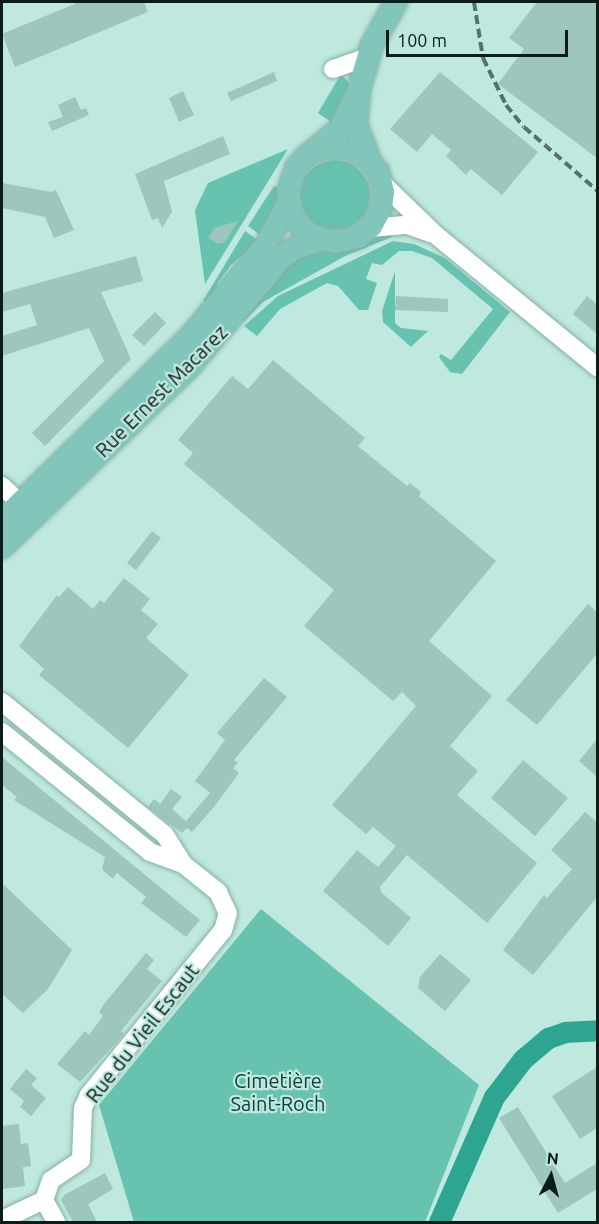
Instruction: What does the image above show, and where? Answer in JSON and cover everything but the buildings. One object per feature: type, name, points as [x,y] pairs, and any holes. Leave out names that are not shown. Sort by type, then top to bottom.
[{"type":"main road","name":"Rue Ernest Macarez","points":[[2,520],[152,377],[204,321],[266,245],[288,203],[292,174],[340,129],[359,89],[368,57],[396,2]]},
{"type":"main road","name":"Rue Ernest Macarez","points":[[359,89],[356,125],[381,182]]},
{"type":"main road","points":[[313,152],[343,147],[370,161]]},
{"type":"main road","points":[[370,228],[382,205],[381,182]]},
{"type":"main road","points":[[288,203],[300,227],[319,240]]},
{"type":"main road","name":"Rue Ernest Macarez","points":[[2,547],[189,367],[281,258],[295,248],[319,240],[345,241],[370,228]]},
{"type":"street","points":[[333,69],[368,57]]},
{"type":"street","points":[[381,182],[437,236],[597,368]]},
{"type":"street","points":[[370,228],[407,225],[437,236]]},
{"type":"street","points":[[2,486],[20,503]]},
{"type":"street","name":"Rue du Vieil Escaut","points":[[2,702],[165,835],[183,864],[222,896],[227,909],[226,926],[89,1095],[83,1112],[81,1160],[51,1180],[44,1200]]},
{"type":"street","name":"Rue du Vieil Escaut","points":[[2,732],[150,852],[183,864]]},
{"type":"street","points":[[2,1220],[44,1200],[56,1222]]},
{"type":"green space","points":[[341,74],[352,86],[337,126],[318,113]]},
{"type":"green space","points":[[288,149],[205,284],[195,210],[208,183]]},
{"type":"green space","points":[[328,160],[342,160],[355,166],[364,175],[370,188],[368,208],[360,220],[342,230],[328,230],[315,224],[306,215],[300,202],[300,188],[306,175],[315,166]]},
{"type":"green space","points":[[274,186],[280,188],[281,195],[263,237],[248,226]]},
{"type":"green space","points":[[392,229],[392,237],[345,256],[263,302],[242,323],[291,257]]},
{"type":"green space","points":[[245,231],[259,241],[231,265],[217,284],[219,289],[207,302],[203,301]]},
{"type":"green space","points":[[393,241],[414,244],[445,258],[510,312],[462,374],[450,372],[439,357],[441,354],[451,360],[493,309],[432,258],[412,251],[399,251],[382,265],[372,263],[366,279],[377,283],[368,310],[359,310],[338,286],[327,283],[280,309],[257,336],[244,326],[278,296]]},
{"type":"green space","points":[[395,271],[395,323],[401,328],[428,331],[411,347],[383,322],[382,311]]},
{"type":"green space","name":"Cimetière Saint-Roch","points":[[261,909],[479,1085],[425,1222],[134,1222],[99,1105]]},
{"type":"waterway","points":[[439,1222],[494,1097],[523,1059],[548,1038],[565,1032],[598,1030]]},
{"type":"railway","points":[[474,2],[483,58],[506,105],[524,127],[598,191]]}]
